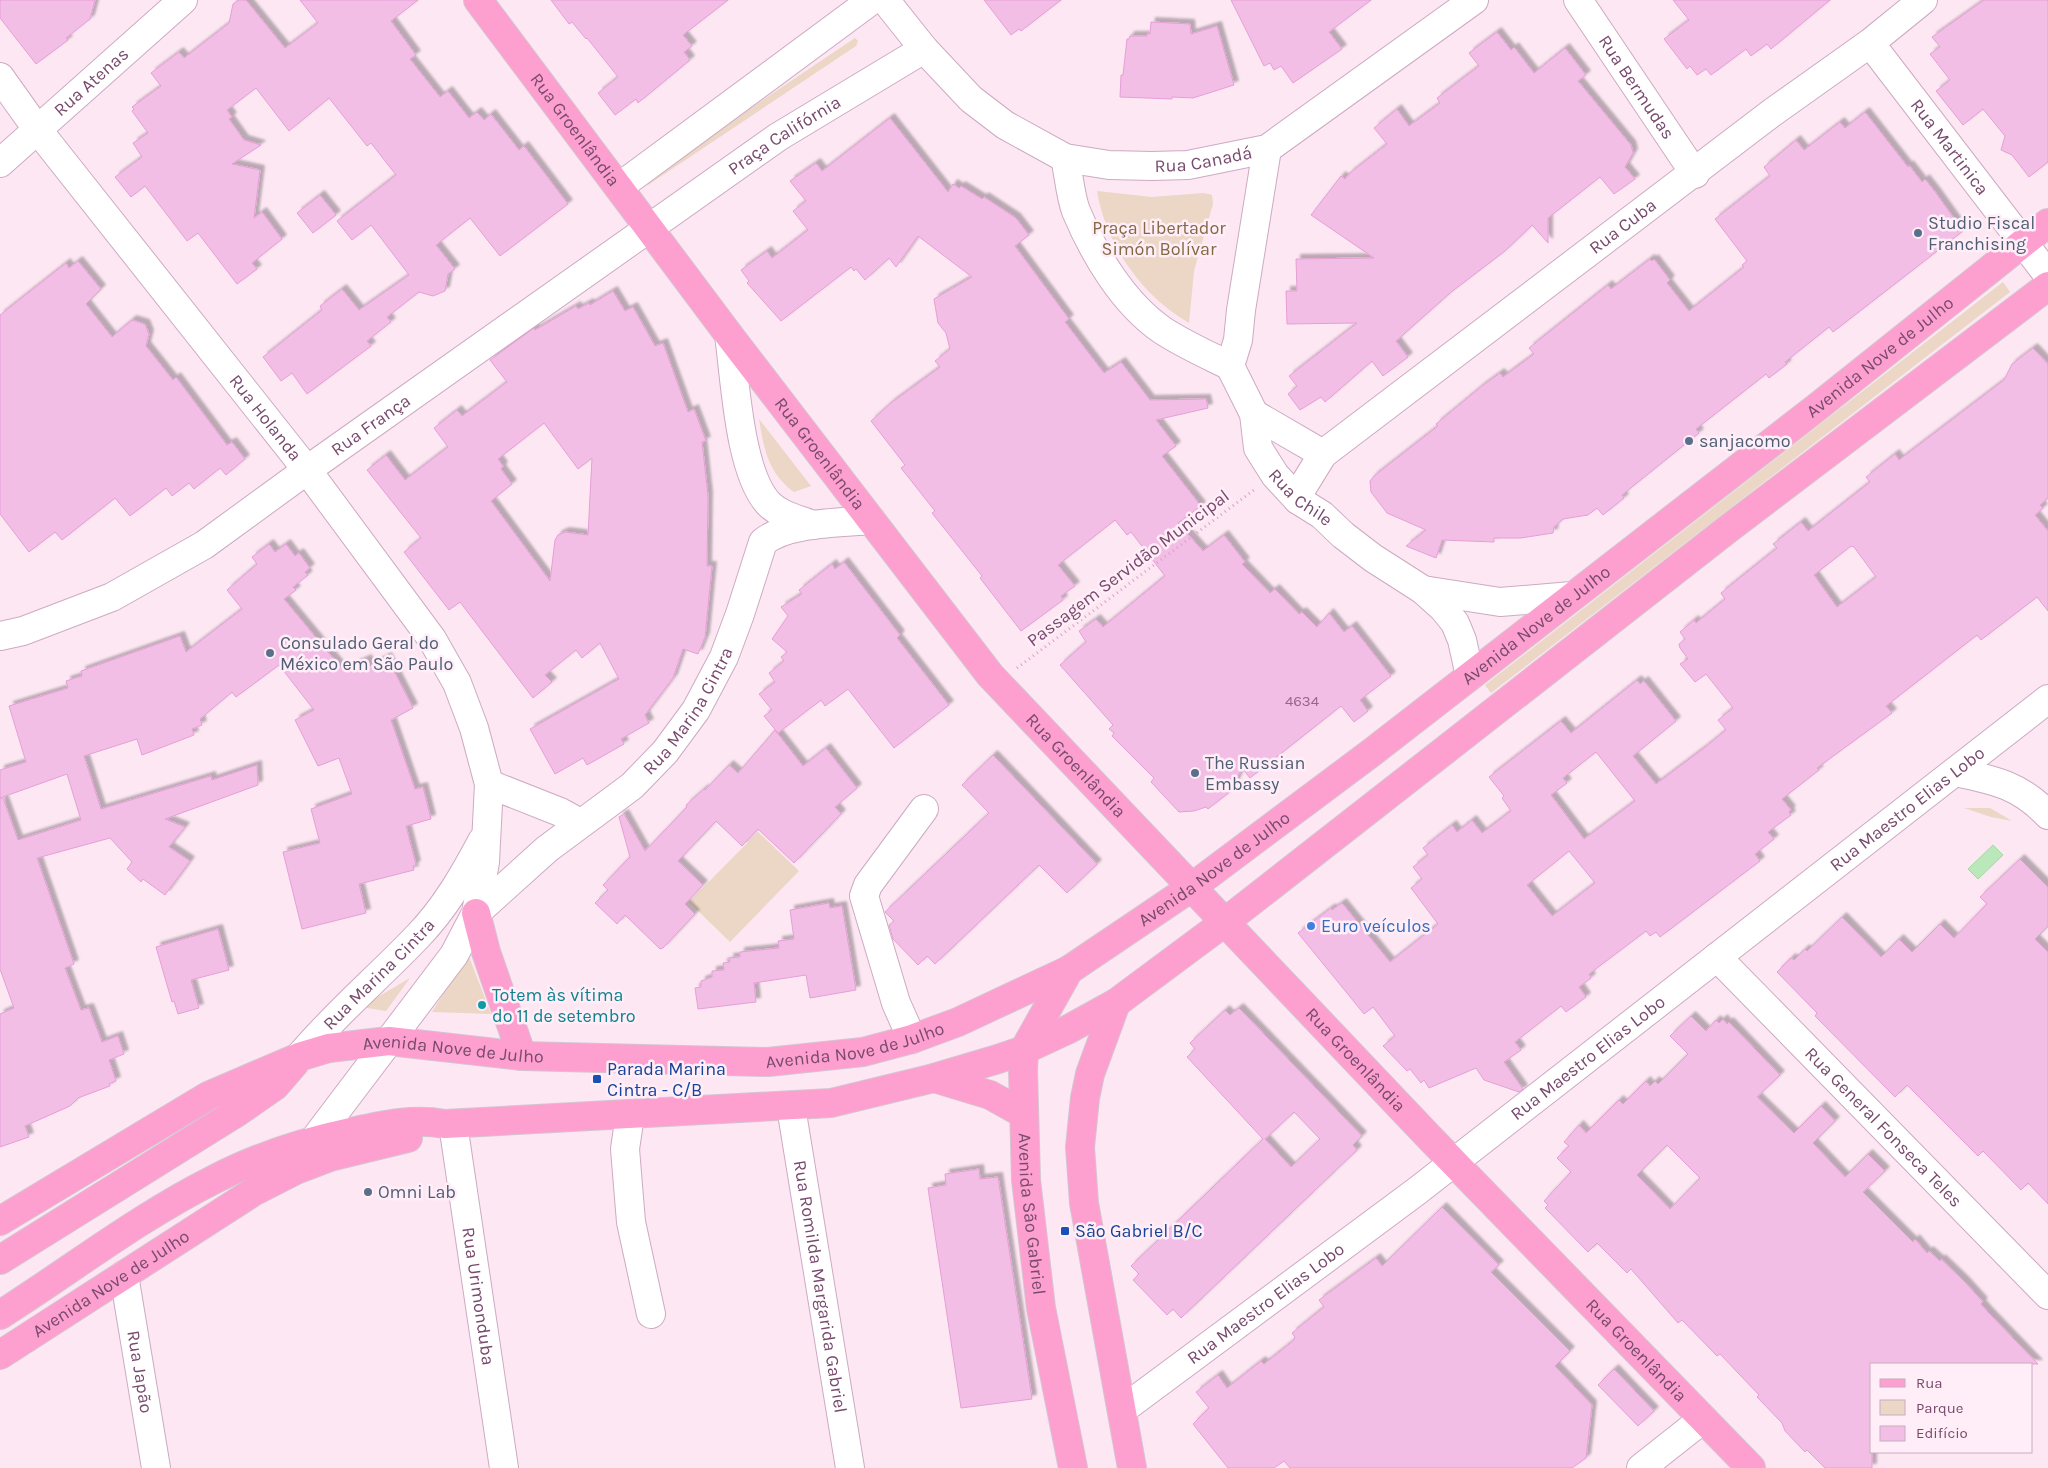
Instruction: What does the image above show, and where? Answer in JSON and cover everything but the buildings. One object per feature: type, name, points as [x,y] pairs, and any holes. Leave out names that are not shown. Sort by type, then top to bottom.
[{"type":"main road","name":"Rua Groenlândia","points":[[478,0],[729,335],[998,682],[1454,1163],[1751,1468]]},
{"type":"main road","name":"Avenida Nove de Julho","points":[[0,1222],[208,1096],[299,1057],[329,1048],[389,1041],[522,1056],[768,1062],[863,1052],[912,1039],[958,1022],[1069,970],[1192,887],[1470,676],[1816,408],[2048,223]]},
{"type":"main road","name":"Avenida Nove de Julho","points":[[0,1315],[160,1210],[215,1178],[314,1140],[394,1123],[425,1121],[449,1124],[790,1107],[831,1103],[934,1078],[1024,1050],[1116,1003],[1224,922],[1728,529],[2048,286]]},
{"type":"main road","points":[[476,913],[486,952],[522,1056]]},
{"type":"main road","name":"Avenida São Gabriel","points":[[1069,970],[1024,1050],[1024,1114],[1026,1180],[1041,1308],[1073,1468]]},
{"type":"main road","points":[[1116,1003],[1090,1074],[1084,1098],[1080,1147],[1084,1203],[1132,1468]]},
{"type":"main road","points":[[0,1260],[268,1092],[282,1079],[299,1057]]},
{"type":"main road","points":[[934,1078],[990,1095],[1024,1114]]},
{"type":"main road","name":"Avenida Nove de Julho","points":[[0,1355],[245,1197],[296,1170],[330,1157],[422,1134],[449,1124]]},
{"type":"street","name":"Rua Atenas","points":[[0,163],[183,0]]},
{"type":"street","points":[[619,187],[872,0]]},
{"type":"street","name":"Rua Canadá","points":[[886,0],[924,49],[971,99],[1005,125],[1065,158],[1109,165],[1188,165],[1267,149],[1474,0]]},
{"type":"street","name":"Rua Bermudas","points":[[1578,0],[1695,174]]},
{"type":"street","name":"Rua Cuba","points":[[1298,500],[1302,488],[1323,454],[1695,174],[1773,112],[1870,43],[1923,0]]},
{"type":"street","name":"Rua Martinica","points":[[1870,43],[2048,275]]},
{"type":"street","name":"Praça Califórnia","points":[[649,228],[778,137],[924,49]]},
{"type":"street","name":"Rua Holanda","points":[[0,77],[37,129],[307,470],[432,639],[457,683],[474,728],[489,784],[488,830]]},
{"type":"street","points":[[1065,158],[1075,209],[1097,253],[1116,283],[1137,307],[1162,330],[1230,366],[1238,340],[1241,310],[1267,149]]},
{"type":"street","name":"Rua França","points":[[0,636],[23,631],[112,597],[204,545],[649,228]]},
{"type":"street","points":[[729,335],[742,433],[750,467],[759,491],[770,504],[784,515],[813,525]]},
{"type":"street","name":"Rua Chile","points":[[1230,366],[1254,414],[1258,448],[1275,475],[1298,500],[1322,515],[1343,535],[1373,558],[1423,590],[1455,624],[1462,640],[1470,676]]},
{"type":"street","points":[[1254,414],[1323,454]]},
{"type":"street","name":"Rua Marina Cintra","points":[[476,913],[547,849],[632,786],[665,752],[696,710],[724,657],[763,542],[771,536],[813,525],[871,520]]},
{"type":"street","name":"Rua Chile","points":[[1423,590],[1500,602],[1572,596]]},
{"type":"street","name":"Rua Maestro Elias Lobo","points":[[1122,1410],[1454,1163],[2048,699]]},
{"type":"street","points":[[1956,772],[1999,781],[2020,791],[2048,815]]},
{"type":"street","points":[[489,784],[560,812],[580,823]]},
{"type":"street","points":[[912,1039],[896,1003],[864,896],[868,885],[924,809]]},
{"type":"street","name":"Rua Marina Cintra","points":[[314,1140],[454,955],[476,913],[482,888],[488,830]]},
{"type":"street","name":"Rua Marina Cintra","points":[[299,1057],[327,1023],[419,936],[461,879],[488,830]]},
{"type":"street","name":"Rua General Fonseca Teles","points":[[1718,957],[2048,1296]]},
{"type":"street","name":"Rua Romilda Margarida Gabriel","points":[[790,1107],[850,1468]]},
{"type":"street","points":[[630,1115],[626,1149],[631,1222],[651,1314]]},
{"type":"street","name":"Rua Urimonduba","points":[[449,1124],[504,1468]]},
{"type":"street","name":"Rua Japão","points":[[124,1275],[156,1468]]},
{"type":"street","points":[[1642,1468],[1703,1419]]},
{"type":"path","name":"Passagem Servidão Municipal","points":[[998,682],[1275,475]]},
{"type":"green space","points":[[855,38],[858,41],[856,46],[648,185],[644,184],[644,180]]},
{"type":"green space","name":"Praça Libertador Simón Bolívar","points":[[1097,191],[1152,197],[1204,193],[1212,195],[1213,204],[1194,271],[1189,323],[1156,299],[1129,267],[1109,231]]},
{"type":"green space","points":[[2003,282],[2010,292],[1491,693],[1485,685]]},
{"type":"green space","points":[[759,419],[811,486],[794,492],[778,477],[765,450]]},
{"type":"green space","points":[[1964,808],[1990,808],[2012,821],[1991,817]]},
{"type":"green space","points":[[758,832],[799,871],[730,942],[689,902]]},
{"type":"green space","points":[[468,954],[491,1014],[432,1012]]},
{"type":"green space","points":[[410,978],[386,1011],[361,1007]]},
{"type":"shaded area","points":[[1993,845],[2003,855],[1978,879],[1968,869]]},
{"type":"place","name":"Studio Fiscal Franchising","points":[[1918,233]]},
{"type":"place","name":"sanjacomo","points":[[1689,441]]},
{"type":"place","name":"Consulado Geral do México em São Paulo","points":[[270,653]]},
{"type":"place","name":"The Russian Embassy","points":[[1195,773]]},
{"type":"place","name":"Euro veículos","points":[[1311,926]]},
{"type":"place","name":"Totem às vítima do 11 de setembro","points":[[482,1005]]},
{"type":"place","name":"Parada Marina Cintra - C/B","points":[[597,1079]]},
{"type":"place","name":"Omni Lab","points":[[368,1192]]},
{"type":"place","name":"São Gabriel B/C","points":[[1065,1231]]}]
